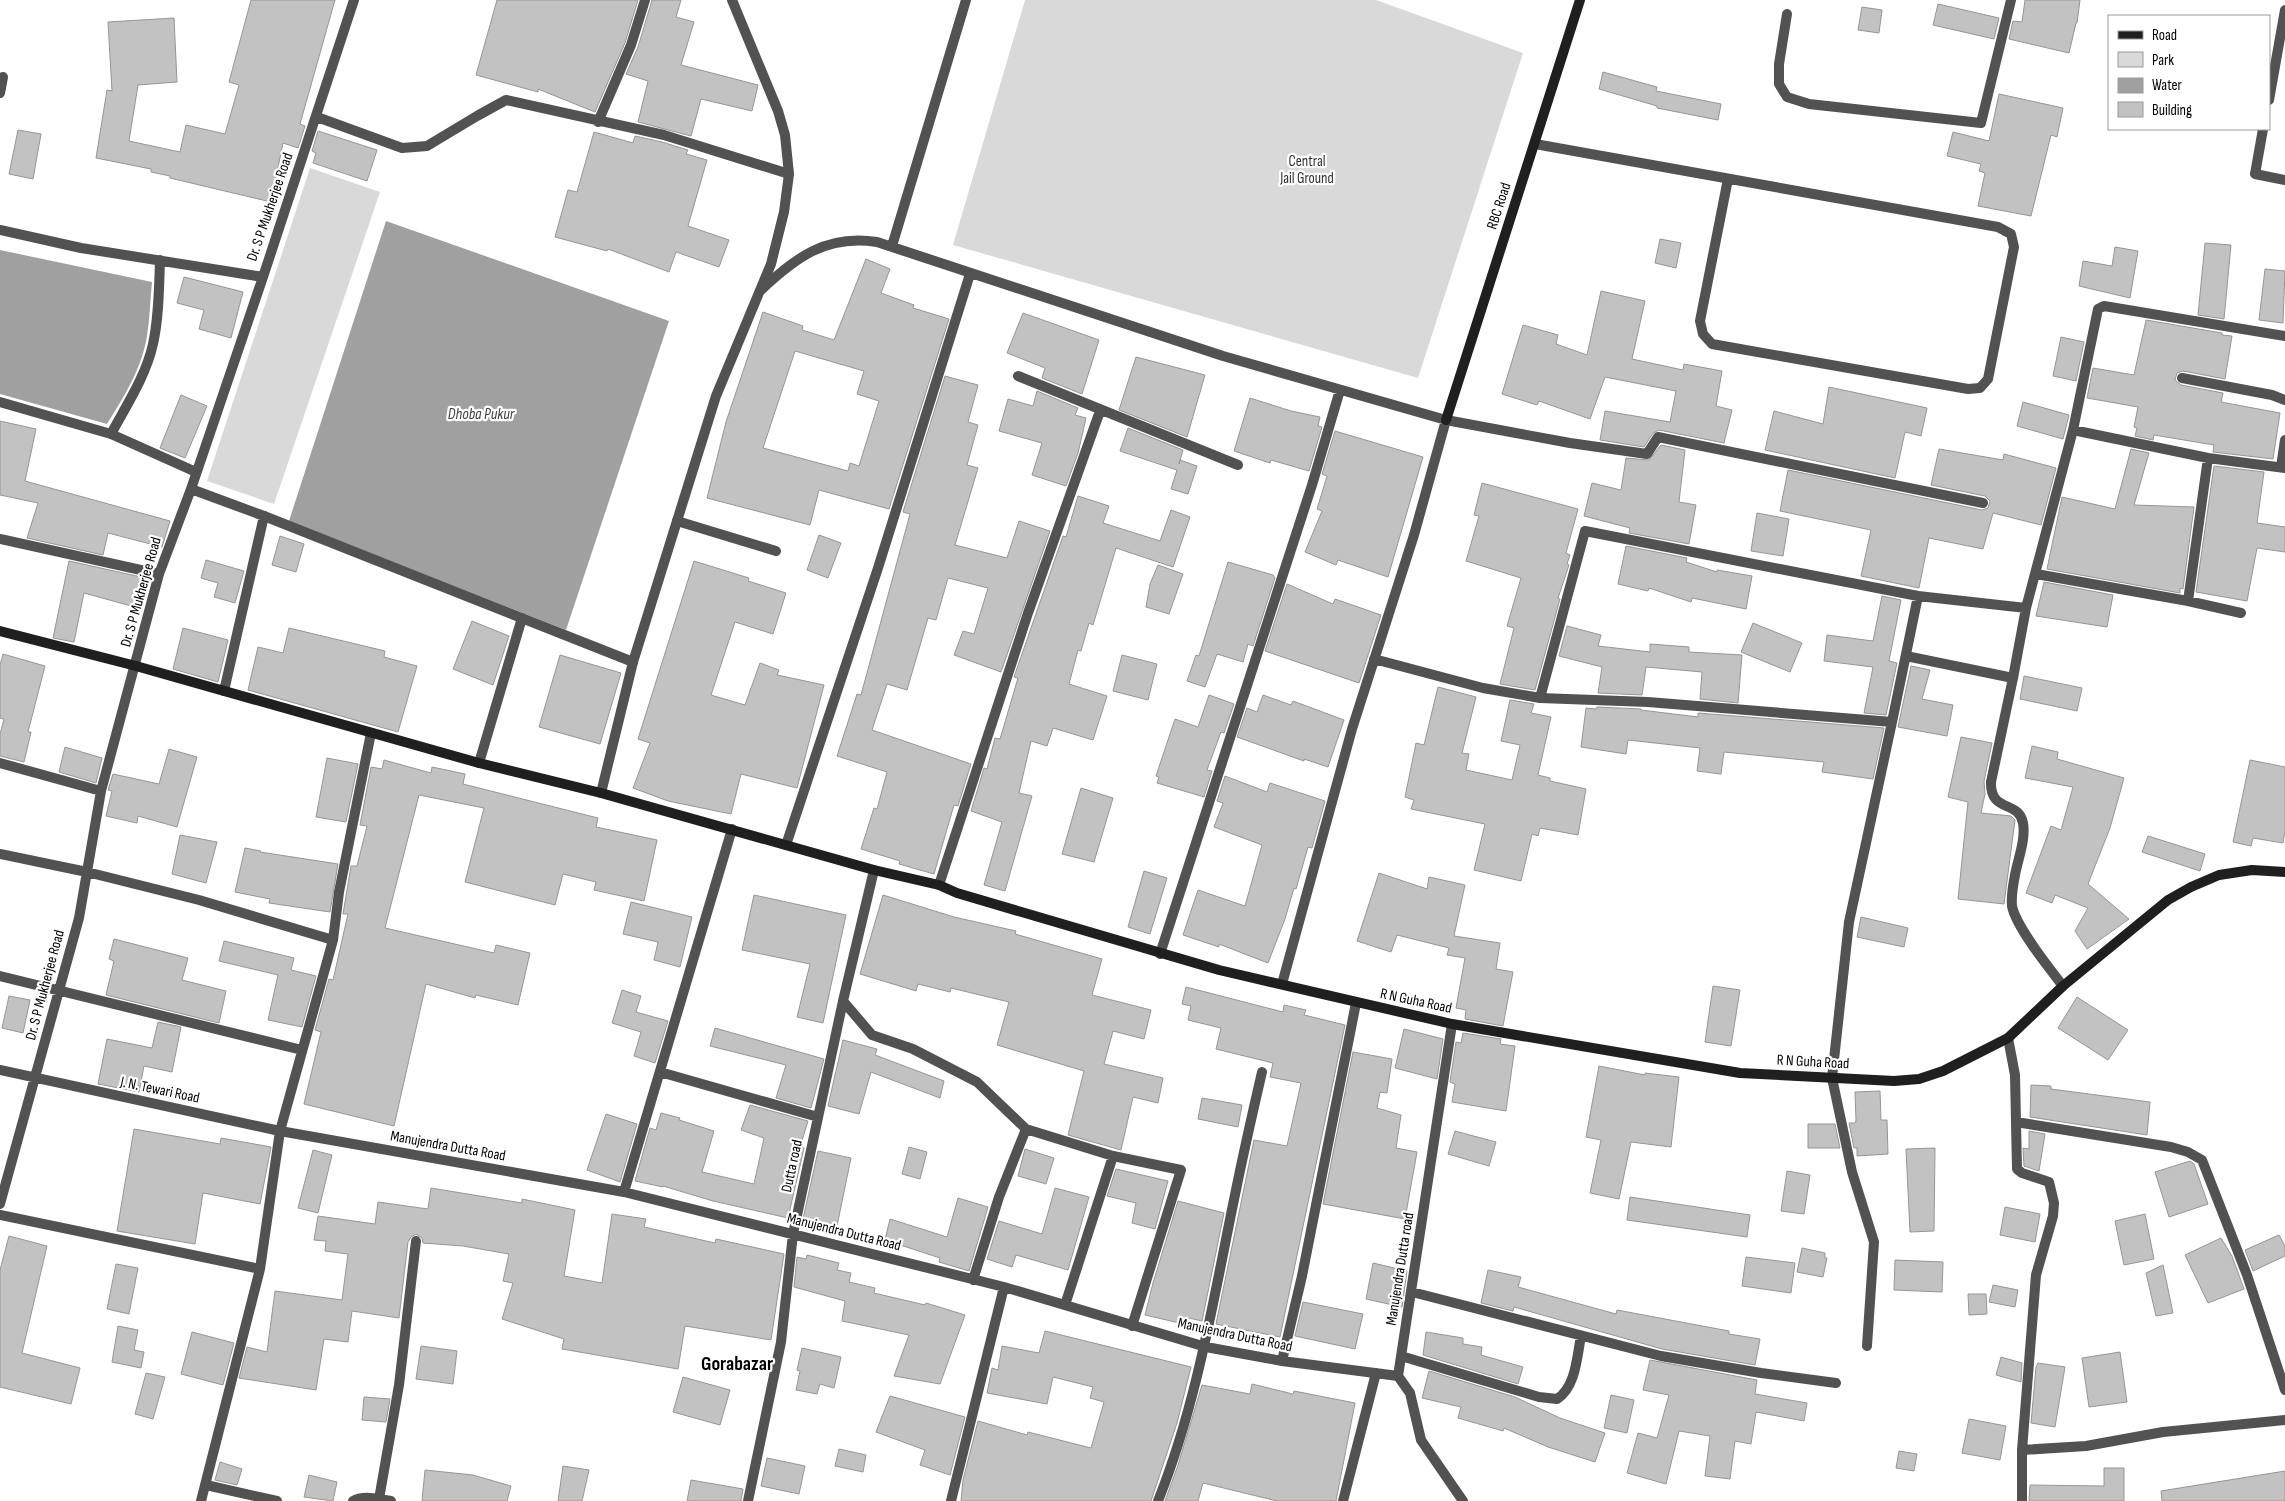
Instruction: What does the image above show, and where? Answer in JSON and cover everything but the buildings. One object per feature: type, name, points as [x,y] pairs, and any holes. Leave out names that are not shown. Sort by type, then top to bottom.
[{"type":"street","name":"Dr. S P Mukherjee Road","points":[[0,1204],[79,918],[101,791],[126,691],[136,666],[159,574],[191,489],[317,117],[354,0]]},
{"type":"street","points":[[598,122],[631,45],[645,0]]},
{"type":"street","points":[[601,793],[633,662],[716,396],[760,291],[778,237],[789,174],[785,135],[778,111],[732,0]]},
{"type":"street","points":[[892,246],[966,0]]},
{"type":"street","name":"RBC Road","points":[[1446,420],[1580,0]]},
{"type":"street","points":[[1787,14],[1779,64],[1779,84],[1787,97],[1808,104],[1981,123],[2011,0]]},
{"type":"street","points":[[2270,94],[2285,10]]},
{"type":"street","points":[[0,93],[3,77]]},
{"type":"street","points":[[317,117],[402,148],[428,146],[506,100],[598,122],[664,135],[789,174]]},
{"type":"street","points":[[2264,130],[2255,174],[2285,180]]},
{"type":"street","points":[[1535,144],[1998,227],[2011,234],[2014,247],[1988,379],[1980,388],[1968,389],[1712,344],[1703,334],[1700,321],[1728,179]]},
{"type":"street","points":[[0,230],[81,248],[263,277]]},
{"type":"street","points":[[760,291],[800,257],[831,243],[861,240],[892,246],[970,274],[1222,356],[1446,420],[1570,443],[1647,454],[1658,436],[1983,503]]},
{"type":"street","points":[[111,434],[136,387],[154,344],[160,260]]},
{"type":"street","points":[[786,845],[878,568],[970,274]]},
{"type":"street","points":[[2063,986],[2030,941],[2013,908],[2012,894],[2024,836],[2023,822],[2019,813],[1994,799],[1990,793],[2026,608],[2074,430],[2098,309],[2104,306],[2285,336]]},
{"type":"street","points":[[1018,376],[1100,411],[1238,465]]},
{"type":"street","points":[[2182,378],[2272,395],[2285,400]]},
{"type":"street","points":[[1160,954],[1309,494],[1340,390]]},
{"type":"street","points":[[0,402],[111,434],[196,472]]},
{"type":"street","points":[[939,885],[1028,613],[1100,411]]},
{"type":"street","points":[[1282,984],[1352,729],[1414,535],[1446,420]]},
{"type":"street","points":[[2074,430],[2208,458],[2283,468],[2285,440]]},
{"type":"street","points":[[2188,602],[2208,458]]},
{"type":"street","points":[[191,489],[633,662]]},
{"type":"street","points":[[224,691],[264,516]]},
{"type":"street","points":[[677,521],[776,551]]},
{"type":"street","points":[[1540,698],[1585,531],[1918,596],[2026,608]]},
{"type":"street","points":[[0,540],[159,574]]},
{"type":"street","points":[[2036,574],[2188,602],[2241,614]]},
{"type":"street","points":[[1867,1346],[1874,1242],[1852,1172],[1832,1078],[1849,922],[1918,596]]},
{"type":"street","points":[[479,764],[522,618]]},
{"type":"street","name":"R N Guha Road","points":[[0,630],[136,666],[479,764],[601,793],[874,870],[939,885],[957,893],[1160,954],[1356,1003],[1452,1024],[1740,1072],[1894,1081],[1918,1079],[1943,1071],[2008,1038],[2063,986],[2168,900],[2191,887],[2219,875],[2252,870],[2285,871]]},
{"type":"street","points":[[1906,656],[2013,678]]},
{"type":"street","points":[[1374,659],[1484,688],[1540,698],[1648,702],[1892,722]]},
{"type":"street","points":[[201,1501],[260,1269],[280,1131],[334,940],[339,892],[371,733]]},
{"type":"street","points":[[0,763],[101,791]]},
{"type":"street","points":[[624,1192],[732,829]]},
{"type":"street","points":[[0,854],[87,872],[199,900],[334,940]]},
{"type":"street","name":"Dutta road","points":[[748,1501],[781,1342],[793,1234],[843,1001],[874,870]]},
{"type":"street","points":[[0,976],[302,1050]]},
{"type":"street","points":[[843,1001],[872,1035],[913,1049],[978,1082],[1026,1129],[1113,1156],[1181,1170],[1132,1326]]},
{"type":"street","points":[[1282,1361],[1302,1276],[1356,1003]]},
{"type":"street","name":"Manujendra Dutta road","points":[[1398,1376],[1452,1024]]},
{"type":"street","points":[[2008,1038],[2015,1075],[2017,1169],[2022,1173],[2049,1182],[2054,1203],[2053,1216],[2036,1275],[2022,1450],[2022,1501]]},
{"type":"street","name":"J. N. Tewari Road","points":[[0,1070],[280,1131]]},
{"type":"street","points":[[660,1072],[818,1117]]},
{"type":"street","points":[[1158,1501],[1174,1460],[1206,1347],[1236,1188],[1262,1072]]},
{"type":"street","points":[[2016,1122],[2171,1147],[2188,1152],[2202,1160],[2247,1275],[2285,1390]]},
{"type":"street","points":[[973,1280],[999,1197],[1026,1129]]},
{"type":"street","name":"Manujendra Dutta Road","points":[[280,1131],[624,1192],[1004,1287],[1206,1347],[1282,1361],[1398,1376]]},
{"type":"street","points":[[1065,1305],[1113,1156]]},
{"type":"street","points":[[0,1215],[260,1269]]},
{"type":"street","points":[[379,1498],[400,1385],[416,1241]]},
{"type":"street","points":[[951,1501],[1004,1287]]},
{"type":"street","points":[[1412,1292],[1661,1356],[1836,1383]]},
{"type":"street","points":[[1401,1356],[1539,1397],[1557,1399],[1563,1396],[1573,1375],[1581,1336]]},
{"type":"street","points":[[1343,1501],[1376,1373]]},
{"type":"street","points":[[1398,1376],[1410,1393],[1421,1440],[1463,1501]]},
{"type":"street","points":[[2022,1450],[2086,1446],[2163,1432],[2285,1420]]},
{"type":"street","points":[[206,1485],[277,1501]]},
{"type":"street","points":[[353,1501],[357,1499],[379,1498],[391,1501]]},
{"type":"green space","name":"Central Jail Ground","points":[[1025,0],[1376,0],[1523,53],[1418,378],[953,245]]},
{"type":"green space","points":[[310,168],[380,192],[274,504],[207,481]]},
{"type":"water","name":"Dhoba Pukur","points":[[386,221],[669,321],[566,630],[289,521]]},
{"type":"water","points":[[0,250],[152,282],[145,348],[137,371],[126,393],[107,424],[0,394]]},
{"type":"district","name":"Gorabazar","points":[[737,1364]]}]
